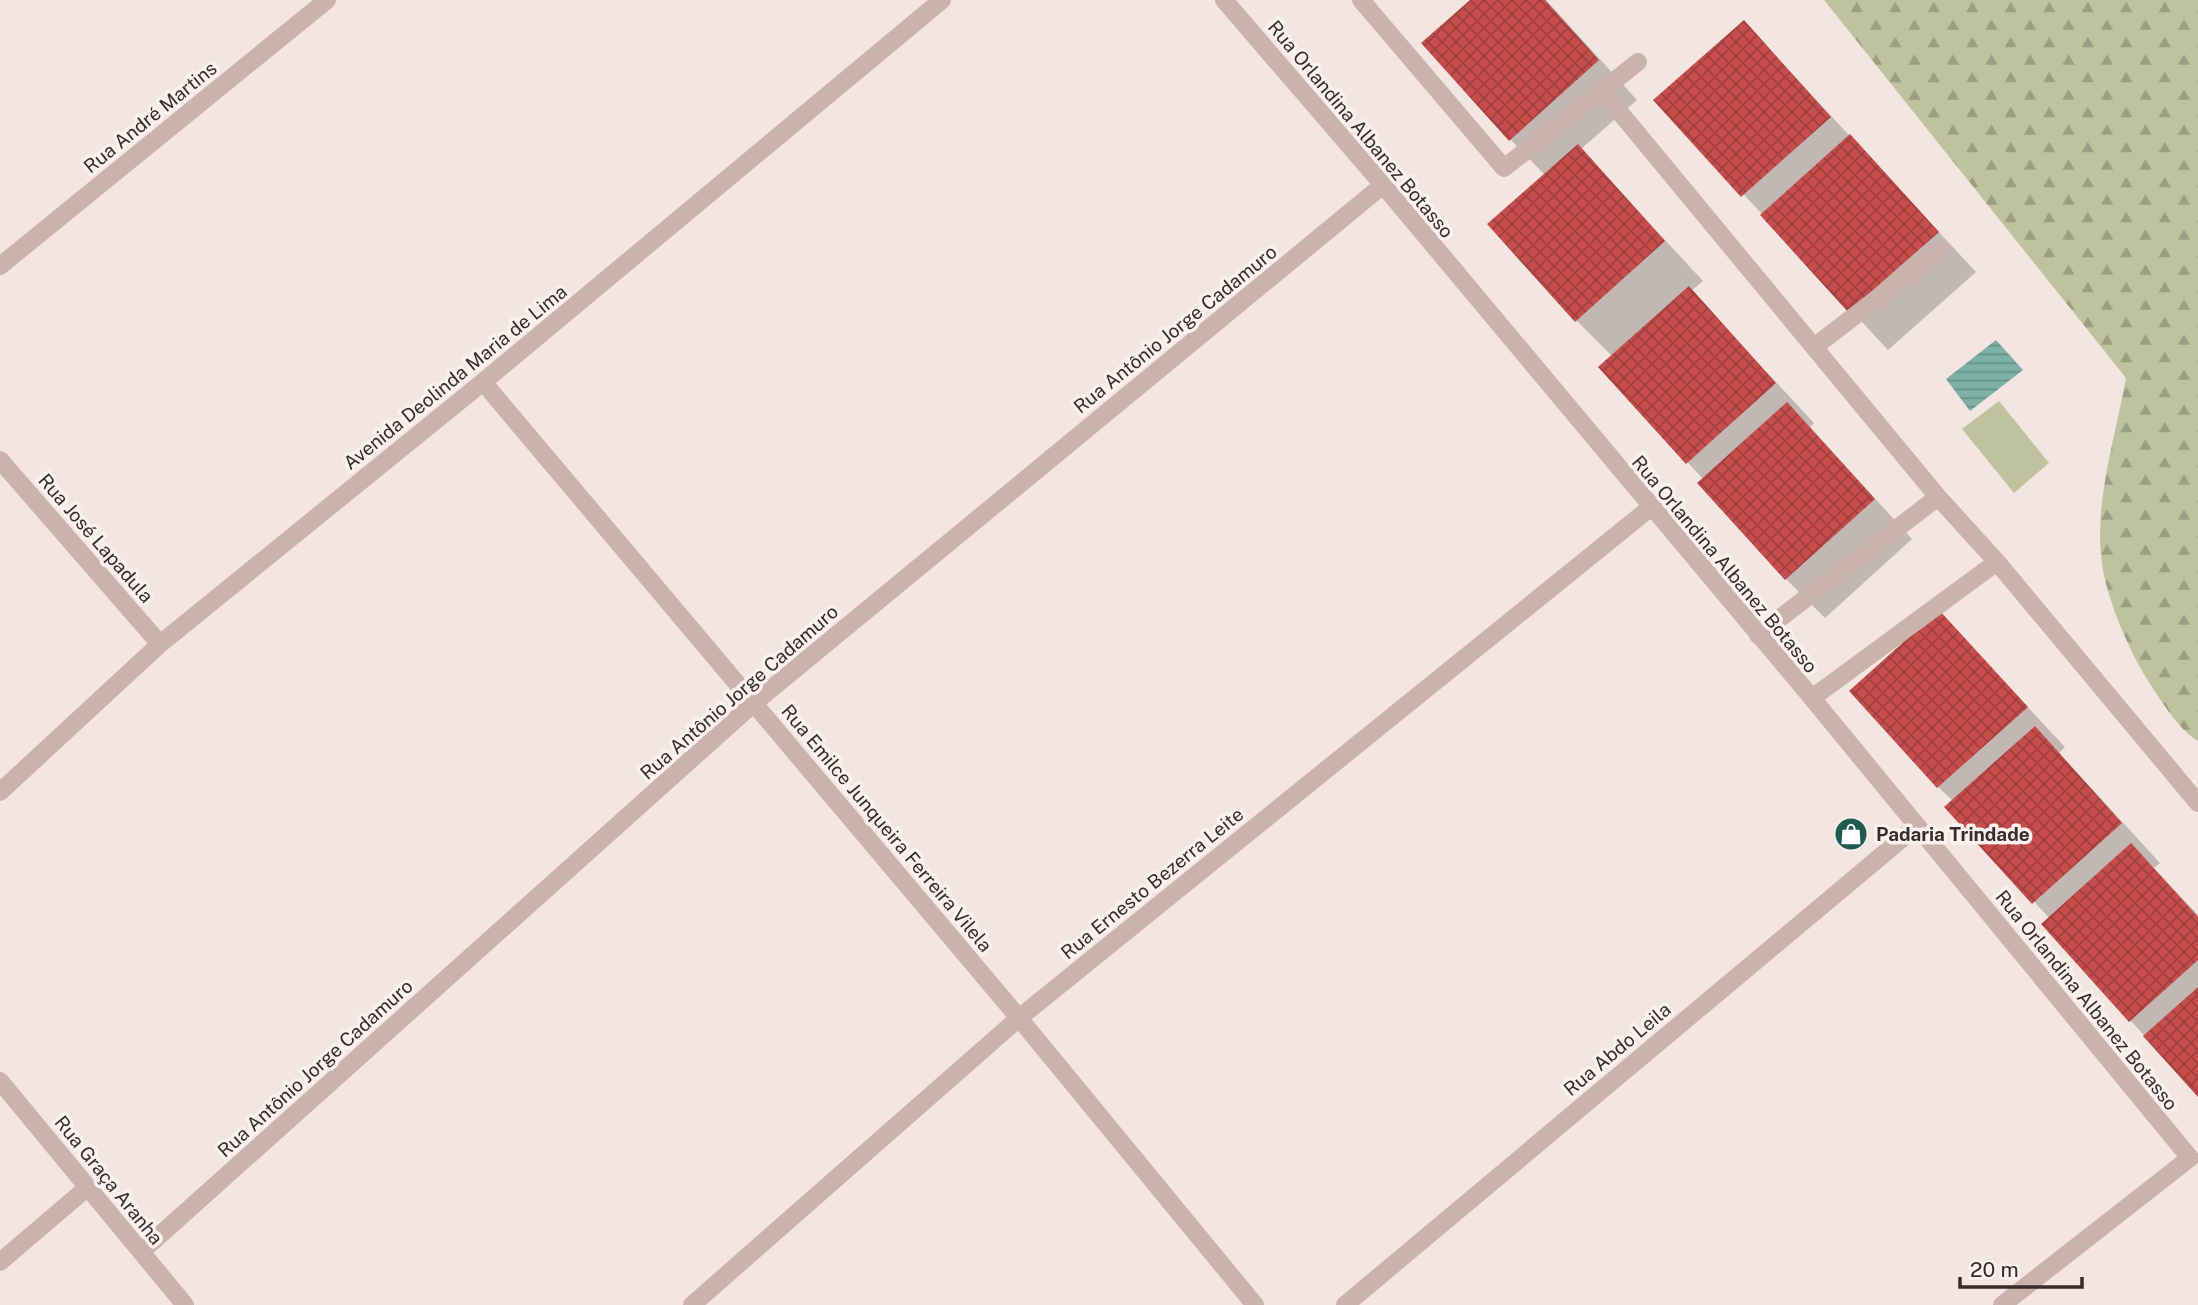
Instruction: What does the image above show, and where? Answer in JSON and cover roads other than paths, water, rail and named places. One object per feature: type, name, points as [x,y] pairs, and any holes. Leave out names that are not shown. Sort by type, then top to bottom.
[{"type":"street","name":"Rua André Martins","points":[[0,266],[327,0]]},
{"type":"street","name":"Avenida Deolinda Maria de Lima","points":[[0,792],[160,644],[483,383],[942,0]]},
{"type":"street","name":"Rua Orlandina Albanez Botasso","points":[[1224,0],[1382,185],[1650,509],[1812,698],[2190,1158],[2002,1305]]},
{"type":"street","points":[[1361,0],[1504,168],[1638,62]]},
{"type":"street","points":[[1603,92],[1938,497],[1997,562],[2198,803]]},
{"type":"street","name":"Rua Antônio Jorge Cadamuro","points":[[141,1252],[754,703],[1382,185]]},
{"type":"street","points":[[1814,347],[1938,252]]},
{"type":"street","name":"Rua Emilce Junqueira Ferreira Vilela","points":[[483,383],[1018,1018],[1255,1305]]},
{"type":"street","name":"Rua José Lapadula","points":[[0,460],[160,644]]},
{"type":"street","points":[[1758,635],[1938,497]]},
{"type":"street","name":"Rua Ernesto Bezerra Leite","points":[[692,1305],[1018,1018],[1650,509]]},
{"type":"street","points":[[1812,698],[1997,562]]},
{"type":"street","name":"Rua Abdo Leila","points":[[1345,1305],[1917,826]]},
{"type":"street","name":"Rua Graça Aranha","points":[[0,1081],[185,1305]]},
{"type":"street","points":[[0,1262],[88,1187]]},
{"type":"water","points":[[1996,340],[2023,370],[1970,411],[1946,379]]},
{"type":"place","name":"Padaria Trindade","points":[[1851,834]]}]
